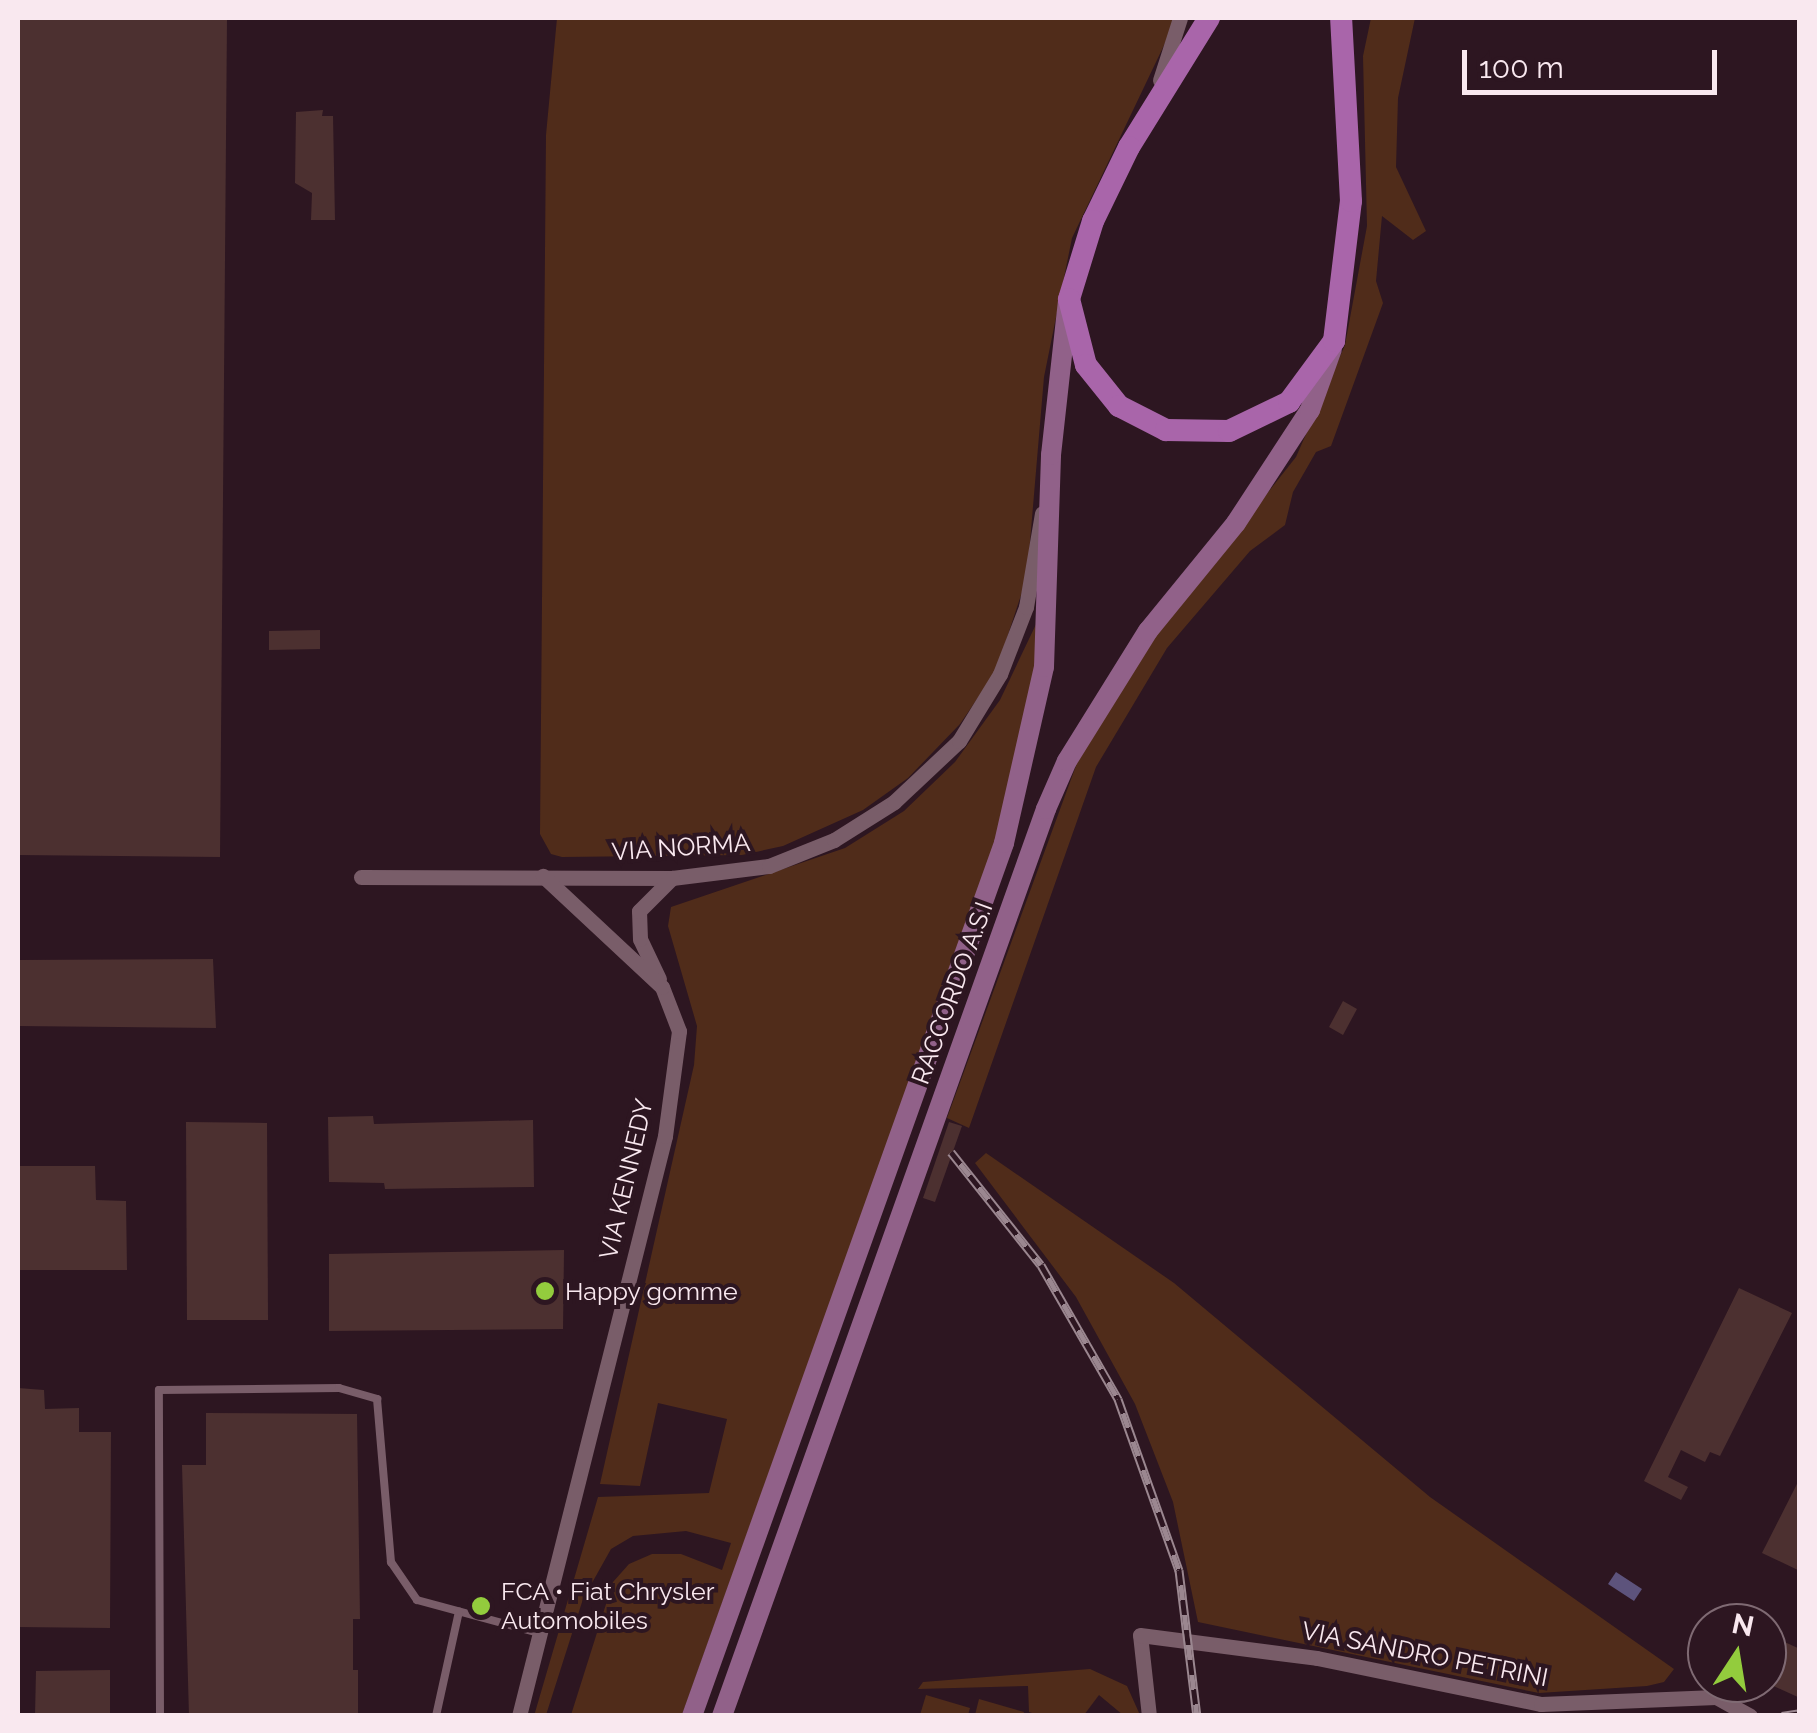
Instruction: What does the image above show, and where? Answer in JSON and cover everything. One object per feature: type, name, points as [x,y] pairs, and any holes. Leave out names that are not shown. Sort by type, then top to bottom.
[{"type":"main road","points":[[1209,18],[1129,147],[1093,220],[1069,298],[1086,364],[1119,406],[1166,430],[1230,431],[1288,402],[1334,341],[1351,200],[1343,20]]},
{"type":"street","points":[[1129,147],[1168,62],[1180,18]]},
{"type":"street","name":"RACCORDO A.S.I","points":[[692,1716],[1004,842],[1044,667],[1051,454],[1069,298]]},
{"type":"street","name":"RACCORDO A.S.I","points":[[722,1716],[1046,809],[1067,761],[1148,630],[1236,523],[1310,410],[1334,341]]},
{"type":"street","name":"VIA NORMA","points":[[361,877],[672,878],[769,866],[834,840],[894,802],[959,741],[1000,674],[1026,607],[1051,454]]},
{"type":"street","name":"VIA KENNEDY","points":[[519,1716],[665,1136],[679,1030],[662,987],[543,876]]},
{"type":"street","points":[[662,987],[640,940],[639,911],[672,878]]},
{"type":"street","name":"VIA SANDRO PETRINI","points":[[1148,1716],[1140,1635],[1206,1640],[1541,1704],[1716,1697],[1750,1716]]},
{"type":"lane","points":[[160,1716],[160,1390],[339,1388],[377,1400],[391,1562],[417,1600],[538,1633]]},
{"type":"lane","points":[[436,1716],[458,1611]]},
{"type":"shaded area","points":[[557,18],[1177,18],[1072,238],[1044,377],[1027,577],[996,671],[960,724],[908,778],[863,810],[783,846],[742,855],[562,857],[551,854],[540,834],[546,135]]},
{"type":"shaded area","points":[[1371,18],[1415,18],[1398,98],[1396,167],[1426,231],[1413,240],[1382,216],[1376,281],[1383,303],[1331,446],[1316,452],[1293,492],[1285,525],[1250,551],[1167,648],[1096,767],[969,1128],[947,1118],[1077,763],[1140,653],[1296,457],[1345,345],[1367,226],[1363,56]]},
{"type":"shaded area","points":[[1039,618],[1034,677],[1001,826],[682,1715],[571,1715],[613,1582],[629,1564],[652,1554],[681,1554],[722,1570],[731,1543],[686,1531],[633,1536],[611,1549],[583,1599],[546,1715],[534,1716],[598,1497],[709,1493],[727,1419],[658,1403],[640,1486],[600,1484],[694,1065],[697,1026],[668,926],[671,907],[845,848],[904,811],[955,762],[1000,700]]},
{"type":"shaded area","points":[[986,1153],[1174,1283],[1430,1497],[1674,1669],[1664,1682],[1647,1686],[1539,1693],[1198,1622],[1173,1502],[1135,1404],[1076,1297],[975,1163]]},
{"type":"shaded area","points":[[1616,1572],[1642,1589],[1634,1601],[1608,1584]]},
{"type":"shaded area","points":[[1090,1669],[1127,1686],[1140,1715],[1123,1715],[1099,1695],[1084,1715],[1038,1715],[1029,1712],[1028,1686],[918,1689],[923,1682]]},
{"type":"shaded area","points":[[926,1695],[970,1708],[968,1715],[920,1715]]},
{"type":"shaded area","points":[[979,1699],[1024,1712],[975,1715]]},
{"type":"building","points":[[18,18],[227,18],[220,857],[18,855]]},
{"type":"building","points":[[323,110],[322,116],[333,116],[335,220],[311,220],[312,193],[295,183],[296,112]]},
{"type":"building","points":[[320,630],[320,649],[269,650],[269,631]]},
{"type":"building","points":[[213,959],[216,1028],[18,1026],[18,960]]},
{"type":"building","points":[[1343,1001],[1357,1009],[1343,1035],[1329,1027]]},
{"type":"building","points":[[373,1116],[374,1124],[533,1120],[534,1187],[385,1189],[384,1183],[329,1182],[328,1117]]},
{"type":"building","points":[[186,1122],[267,1123],[268,1320],[187,1320]]},
{"type":"building","points":[[949,1122],[962,1126],[935,1202],[923,1198]]},
{"type":"building","points":[[18,1166],[95,1166],[96,1200],[126,1201],[127,1270],[18,1270]]},
{"type":"building","points":[[564,1250],[563,1329],[329,1331],[329,1254]]},
{"type":"building","points":[[1739,1288],[1792,1313],[1720,1456],[1710,1452],[1705,1462],[1681,1450],[1668,1477],[1688,1487],[1681,1500],[1644,1481]]},
{"type":"building","points":[[18,1388],[44,1390],[45,1409],[79,1408],[79,1432],[111,1432],[110,1628],[18,1627]]},
{"type":"building","points":[[206,1413],[357,1414],[360,1619],[353,1619],[353,1670],[358,1670],[358,1716],[189,1716],[182,1465],[206,1465]]},
{"type":"building","points":[[1800,1478],[1800,1571],[1762,1553]]},
{"type":"building","points":[[1787,1643],[1800,1649],[1800,1698],[1787,1692]]},
{"type":"building","points":[[110,1670],[110,1716],[35,1716],[36,1671]]},
{"type":"railway","points":[[951,1152],[1041,1265],[1118,1399],[1179,1570],[1197,1716]]},
{"type":"railway","points":[[1782,1716],[1800,1713]]},
{"type":"place","name":"Happy gomme","points":[[545,1291]]},
{"type":"place","name":"FCA • Fiat Chrysler Automobiles","points":[[481,1606]]}]
